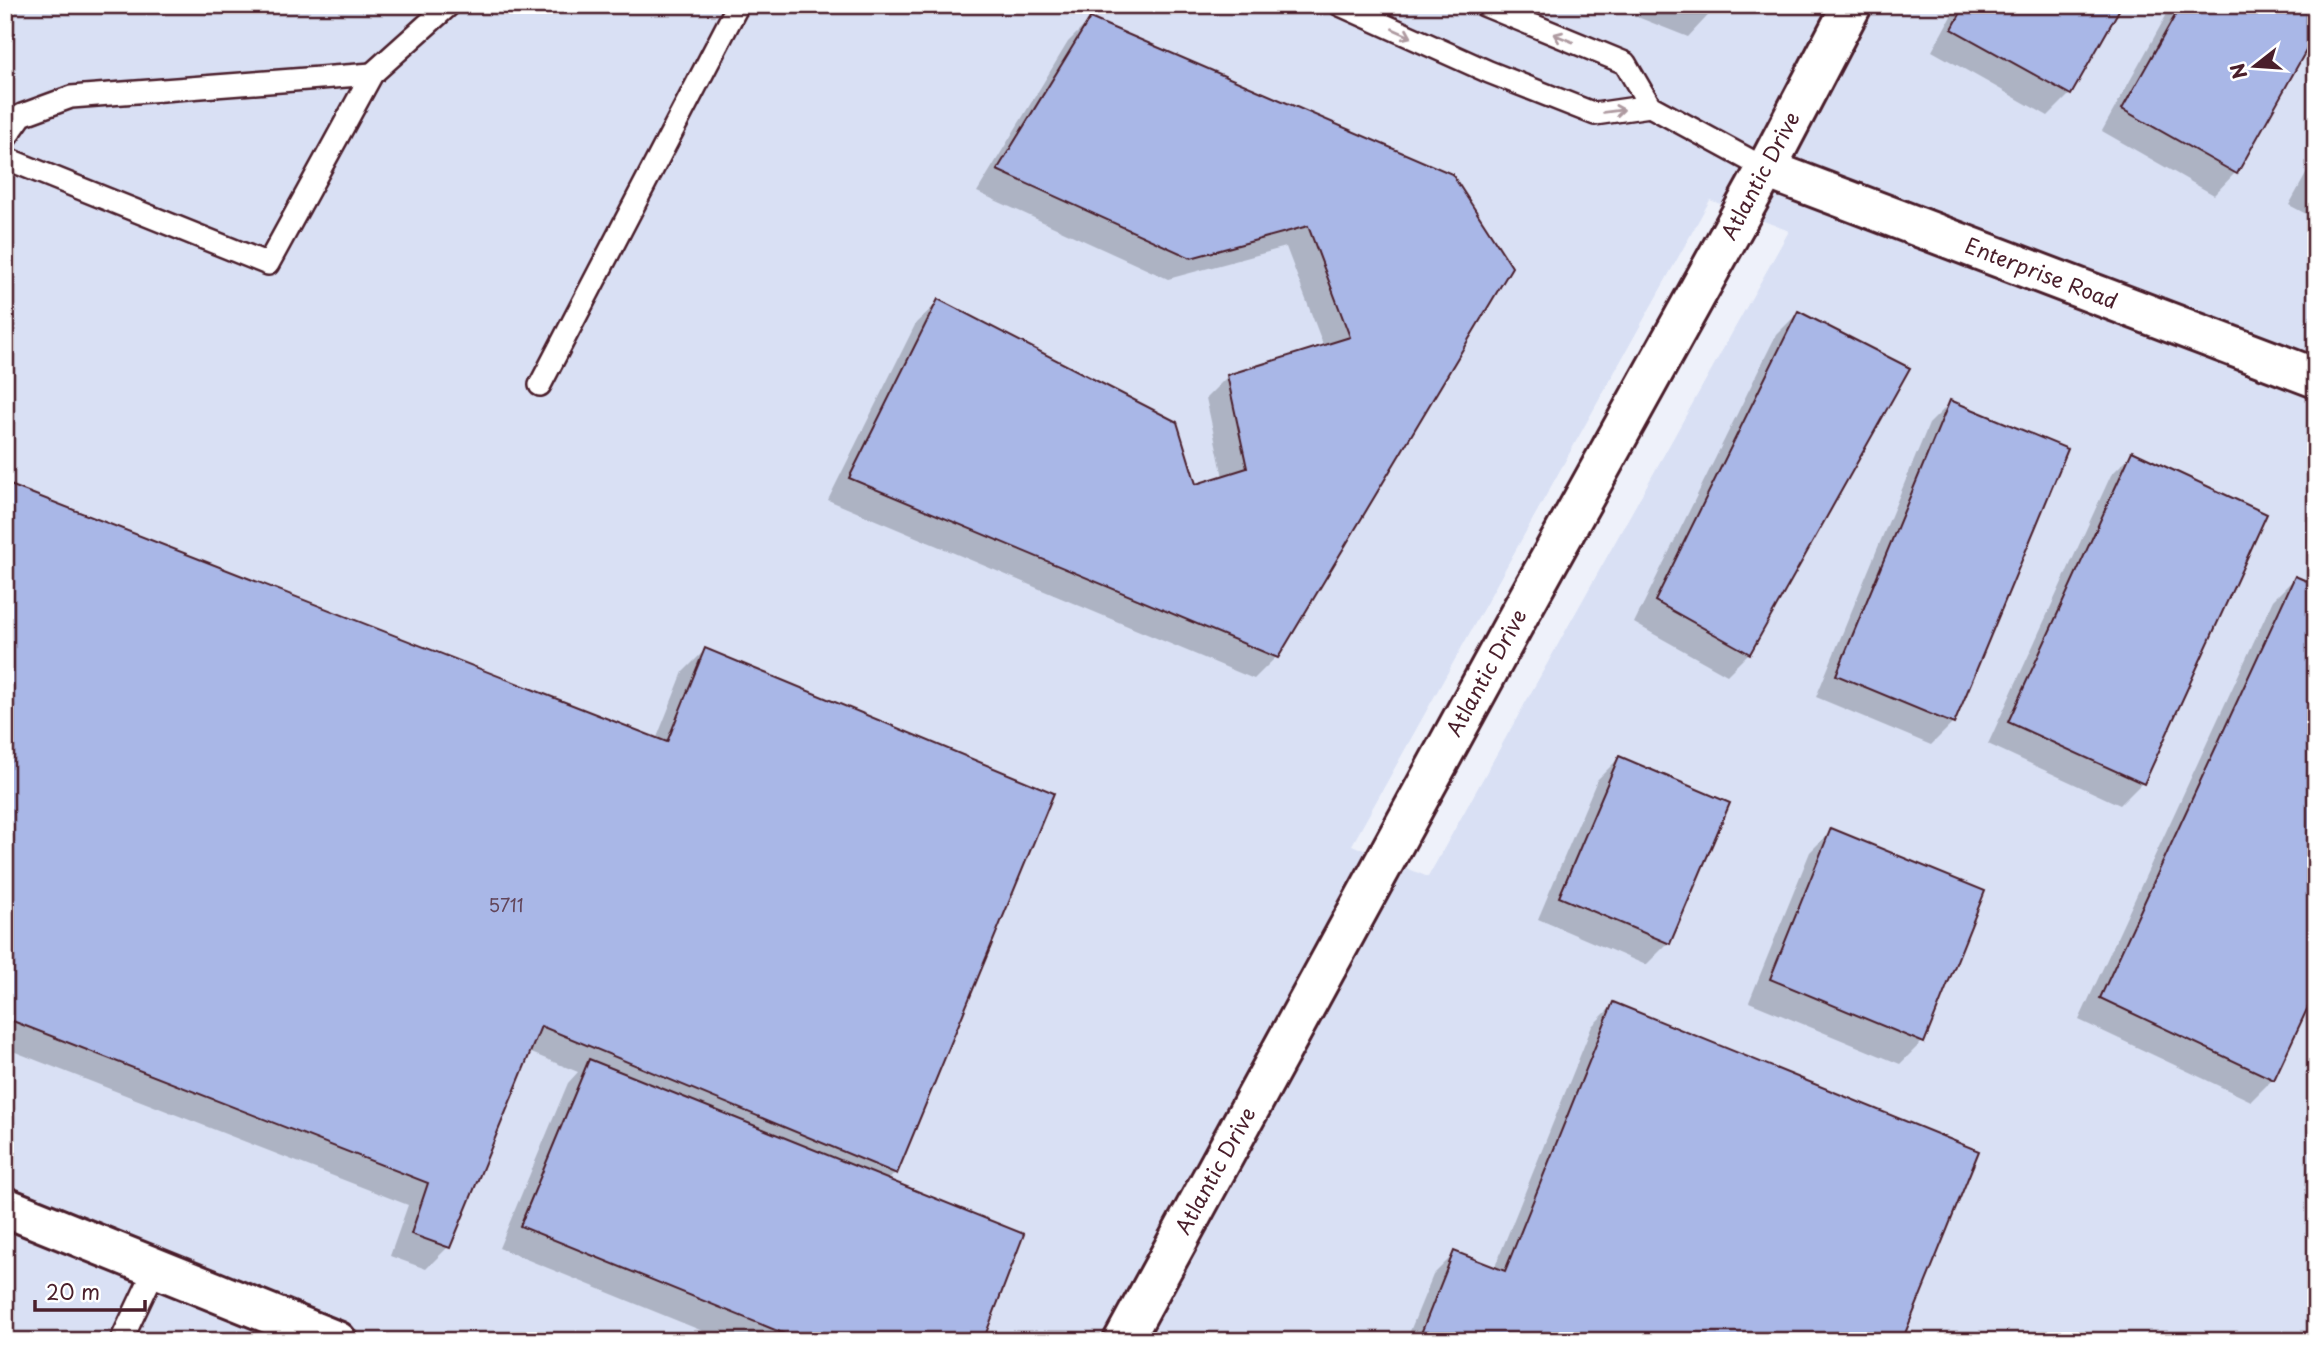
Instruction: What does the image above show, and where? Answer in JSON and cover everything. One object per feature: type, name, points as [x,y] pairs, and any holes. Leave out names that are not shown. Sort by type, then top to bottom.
[{"type":"street","name":"Atlantic Drive","points":[[1123,1341],[1513,625],[1766,169],[1852,5]]},
{"type":"street","name":"Enterprise Road","points":[[1766,169],[2316,378]]},
{"type":"street","points":[[5,1207],[337,1341]]},
{"type":"lane","points":[[5,158],[268,264],[372,74],[449,5]]},
{"type":"lane","points":[[540,385],[738,5]]},
{"type":"lane","points":[[1340,5],[1489,72],[1595,114],[1650,106]]},
{"type":"lane","points":[[1484,5],[1625,63],[1650,106],[1766,169]]},
{"type":"lane","points":[[5,139],[22,115],[71,97],[372,74]]},
{"type":"lane","points":[[121,1341],[156,1267]]},
{"type":"shaded area","points":[[5,5],[2316,5],[2316,1341],[5,1341]],"holes":[[[1710,200],[1789,231],[1428,877],[1352,845]]]},
{"type":"building","points":[[1965,5],[2122,5],[2071,95],[1952,29]]},
{"type":"building","points":[[2181,5],[2316,5],[2316,33],[2237,174],[2122,109]]},
{"type":"building","points":[[1090,18],[1452,174],[1512,267],[1278,658],[849,478],[938,299],[1177,422],[1196,484],[1247,468],[1227,375],[1350,337],[1308,226],[1191,258],[997,170]]},
{"type":"building","points":[[1798,311],[1910,368],[1750,654],[1655,601]]},
{"type":"building","points":[[1950,400],[2068,449],[1954,724],[1836,675]]},
{"type":"building","points":[[2132,451],[2267,514],[2144,784],[2008,722]]},
{"type":"building","points":[[5,483],[667,742],[705,648],[1054,793],[897,1174],[541,1026],[450,1248],[411,1234],[428,1183],[5,1018]]},
{"type":"building","points":[[2295,576],[2316,585],[2316,990],[2274,1080],[2100,998]]},
{"type":"building","points":[[1619,756],[1730,803],[1670,944],[1559,897]]},
{"type":"building","points":[[1831,828],[1985,891],[1924,1043],[1770,979]]},
{"type":"building","points":[[1613,1002],[1979,1151],[1902,1341],[1418,1341],[1454,1251],[1505,1271]]},
{"type":"building","points":[[589,1059],[1024,1234],[983,1341],[802,1341],[520,1226]]}]
